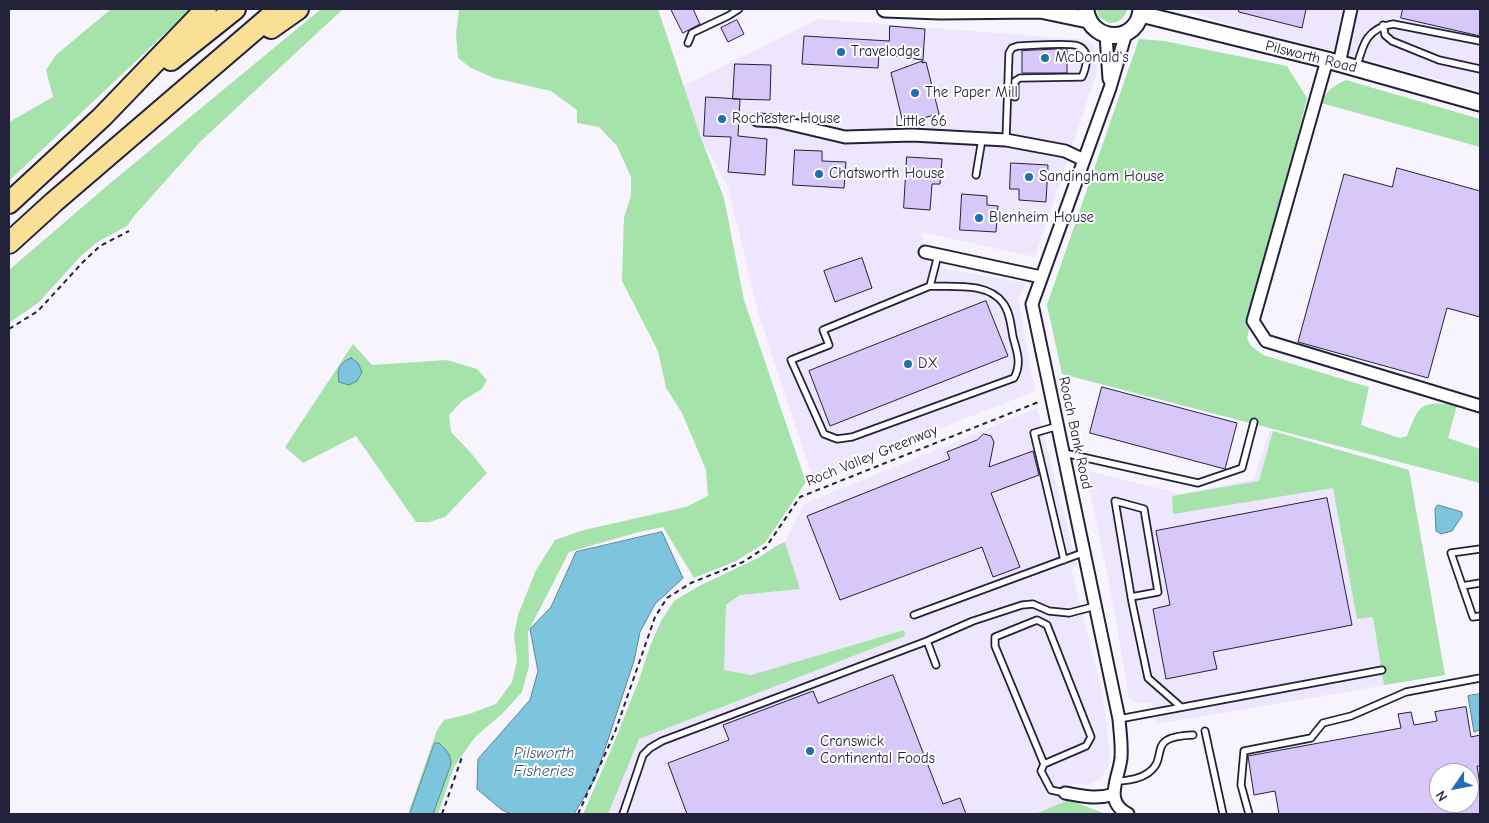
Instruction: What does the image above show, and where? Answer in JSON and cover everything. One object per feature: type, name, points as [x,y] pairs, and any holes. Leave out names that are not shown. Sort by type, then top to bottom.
[{"type":"highway","points":[[9,203],[102,116],[206,9]]},
{"type":"highway","points":[[102,116],[235,9]]},
{"type":"highway","points":[[9,243],[61,195],[279,9]]},
{"type":"highway","points":[[191,84],[298,9]]},
{"type":"street","points":[[885,9],[940,11],[1042,9],[1087,14],[1093,26],[1106,34],[1119,35],[1126,33],[1138,22],[1141,11]]},
{"type":"street","points":[[1351,9],[1253,320],[1266,341],[1480,406]]},
{"type":"street","name":"Pilsworth Road","points":[[1141,11],[1480,103]]},
{"type":"street","name":"Roach Bank Road","points":[[1114,794],[1114,782],[1121,757],[1119,719],[1032,304],[1110,88],[1126,33]]},
{"type":"street","name":"Roach Bank Road","points":[[1106,34],[1110,88]]},
{"type":"street","name":"Little 66","points":[[757,120],[777,121],[845,137],[912,135],[1006,140],[1065,151],[1084,160]]},
{"type":"street","points":[[925,252],[1041,277]]},
{"type":"street","points":[[1065,793],[1092,798],[1102,798],[1114,794],[1118,807],[1128,814]]},
{"type":"lane","points":[[688,43],[692,33],[739,9]]},
{"type":"lane","points":[[1356,68],[1362,47],[1370,34],[1383,25],[1393,24],[1480,41]]},
{"type":"lane","points":[[1383,25],[1385,35],[1392,41],[1439,60],[1480,68]]},
{"type":"lane","points":[[1006,140],[1009,53],[1012,48],[1018,46],[1066,45],[1078,46],[1085,52],[1087,60],[1082,77],[1020,78],[1015,81],[1015,97]]},
{"type":"lane","points":[[976,175],[982,138]]},
{"type":"lane","points":[[930,286],[938,255]]},
{"type":"lane","points":[[930,286],[976,288],[994,294],[1003,303],[1007,311],[1020,362],[1014,378],[852,437],[837,439],[824,434],[790,360],[829,345],[823,330],[930,286]]},
{"type":"lane","points":[[1064,453],[1198,483],[1242,468],[1254,422]]},
{"type":"lane","points":[[1058,426],[1034,433],[1064,560]]},
{"type":"lane","points":[[1131,597],[1158,592],[1144,509],[1115,501],[1131,597],[1148,678],[1181,707]]},
{"type":"lane","points":[[1480,549],[1451,553],[1473,617],[1480,616]]},
{"type":"lane","points":[[914,615],[1085,552]]},
{"type":"lane","points":[[1462,586],[1480,583]]},
{"type":"lane","points":[[623,814],[643,754],[662,741],[926,641],[973,621],[1022,604],[1034,604],[1049,611],[1069,613],[1096,606]]},
{"type":"lane","points":[[1044,764],[995,646],[995,637],[1037,620],[1047,625],[1091,737],[1086,746],[1044,764],[1041,771],[1051,790],[1065,793]]},
{"type":"lane","points":[[926,641],[936,665]]},
{"type":"lane","points":[[1119,719],[1382,670]]},
{"type":"lane","points":[[1249,814],[1241,785],[1244,750],[1311,738],[1323,723],[1351,716],[1406,692],[1480,678]]},
{"type":"lane","points":[[1205,732],[1223,814]]},
{"type":"lane","points":[[1114,782],[1135,779],[1149,772],[1157,763],[1160,749],[1167,740],[1175,736],[1193,736]]},
{"type":"path","points":[[9,328],[38,311],[100,246],[129,230]]},
{"type":"path","name":"Roch Valley Greenway","points":[[578,814],[615,732],[655,617],[667,598],[691,583],[743,562],[766,547],[800,497],[1052,396]]},
{"type":"path","points":[[442,814],[462,757]]},
{"type":"shaded area","points":[[1180,9],[1480,9],[1480,91],[1332,50],[1244,29]]},
{"type":"shaded area","points":[[818,19],[1087,40],[1094,46],[1098,56],[1097,71],[1035,257],[921,232],[929,266],[1026,283],[1018,299],[1035,391],[813,479],[758,312],[728,186],[701,138],[683,86]]},
{"type":"shaded area","points":[[1037,408],[1077,566],[1071,569],[1103,696],[1110,754],[1109,765],[1100,779],[1088,785],[1073,783],[1069,800],[1035,814],[608,814],[638,739],[905,636],[903,630],[751,675],[724,670],[726,606],[740,595],[800,589],[785,542],[804,504]]},
{"type":"shaded area","points":[[1270,430],[1409,470],[1445,675],[1156,724],[1152,703],[1139,703],[1129,698],[1109,581],[1085,470],[1182,494],[1254,479]]},
{"type":"green space","points":[[111,9],[191,9],[9,181],[9,122],[53,97],[46,70],[56,55]]},
{"type":"green space","points":[[321,9],[343,9],[202,140],[127,226],[96,243],[81,256],[38,303],[9,323],[9,270],[108,185]]},
{"type":"green space","points":[[459,9],[658,9],[701,138],[724,198],[744,300],[806,482],[765,543],[736,561],[694,578],[663,527],[569,552],[528,632],[529,666],[522,692],[502,714],[475,737],[454,767],[438,814],[433,814],[451,764],[408,814],[437,730],[444,720],[469,714],[496,704],[512,682],[517,661],[514,636],[518,615],[536,570],[555,540],[584,530],[686,507],[708,496],[706,470],[682,413],[666,388],[658,351],[622,281],[624,217],[631,196],[631,177],[617,146],[599,127],[577,123],[577,110],[551,91],[494,78],[471,68],[458,58],[456,34]]},
{"type":"green space","points":[[1096,9],[1127,9],[1121,20],[1109,23],[1099,17]]},
{"type":"green space","points":[[1139,39],[1164,41],[1287,66],[1307,98],[1247,338],[1251,346],[1263,355],[1369,387],[1361,425],[1400,438],[1407,436],[1415,416],[1423,407],[1436,404],[1457,405],[1448,438],[1480,449],[1480,483],[1062,374],[1047,305]]},
{"type":"green space","points":[[1346,80],[1480,119],[1480,147],[1321,103],[1330,89]]},
{"type":"green space","points":[[353,344],[372,365],[447,360],[477,369],[487,380],[482,389],[462,401],[449,415],[451,432],[487,473],[445,517],[429,522],[416,522],[356,436],[303,463],[285,447]]},
{"type":"green space","points":[[1273,431],[1409,470],[1445,675],[1384,685],[1373,617],[1357,619],[1333,488],[1173,514],[1172,496],[1259,481]]},
{"type":"green space","points":[[785,542],[800,589],[740,595],[726,605],[724,670],[751,675],[904,630],[905,636],[639,739],[608,814],[583,814],[639,680],[650,646],[661,621],[674,601],[699,586],[758,558]]},
{"type":"green space","points":[[1069,800],[1106,814],[1035,814]]},
{"type":"water","points":[[351,358],[358,363],[362,372],[357,381],[349,385],[339,382],[338,373],[341,364]]},
{"type":"water","points":[[1438,505],[1462,512],[1462,516],[1452,531],[1441,534],[1436,531],[1435,509]]},
{"type":"water","name":"Pilsworth Fisheries","points":[[662,532],[683,578],[655,604],[640,632],[634,661],[595,779],[574,814],[511,814],[502,810],[477,789],[478,759],[530,700],[538,671],[530,629],[551,607],[576,552]]},
{"type":"water","points":[[1480,694],[1480,730],[1474,732],[1468,696]]},
{"type":"water","points":[[435,743],[439,743],[448,752],[451,764],[433,814],[410,814]]},
{"type":"building","points":[[671,9],[693,9],[700,24],[683,33]]},
{"type":"building","points":[[1239,9],[1306,9],[1302,28],[1239,12]]},
{"type":"building","points":[[1403,9],[1480,9],[1480,36],[1401,18]]},
{"type":"building","points":[[737,20],[744,34],[728,42],[721,28]]},
{"type":"building","name":"Travelodge","points":[[890,26],[925,29],[923,60],[879,54],[878,68],[802,64],[804,36],[889,41]]},
{"type":"building","name":"McDonald's","points":[[1067,49],[1067,73],[1022,73],[1022,51]]},
{"type":"building","name":"The Paper Mill","points":[[923,61],[922,63],[926,62],[939,114],[903,123],[891,73]]},
{"type":"building","points":[[735,64],[771,65],[770,100],[733,99]]},
{"type":"building","points":[[706,97],[740,99],[738,136],[767,139],[765,175],[728,172],[731,137],[704,136]]},
{"type":"building","name":"Chatsworth House","points":[[795,150],[822,151],[822,161],[846,162],[844,188],[793,185]]},
{"type":"building","points":[[907,157],[942,159],[940,184],[932,184],[930,210],[904,208]]},
{"type":"building","name":"Sandingham House","points":[[1011,163],[1048,165],[1046,202],[1019,200],[1019,189],[1010,189]]},
{"type":"building","points":[[1397,168],[1480,191],[1480,317],[1447,308],[1428,378],[1298,342],[1344,174],[1392,187]]},
{"type":"building","name":"Blenheim House","points":[[962,194],[987,196],[987,205],[998,206],[996,232],[960,230]]},
{"type":"building","points":[[862,258],[872,288],[835,302],[824,271]]},
{"type":"building","name":"DX","points":[[986,301],[1008,356],[830,426],[809,371]]},
{"type":"building","points":[[1102,387],[1237,423],[1225,469],[1090,433]]},
{"type":"building","points":[[984,434],[991,436],[994,442],[989,467],[1033,451],[1039,475],[991,493],[1020,567],[993,577],[982,547],[840,600],[807,516],[950,459],[947,452],[977,440]]},
{"type":"building","points":[[1327,498],[1352,625],[1213,652],[1217,669],[1166,679],[1153,609],[1170,605],[1156,531]]},
{"type":"building","name":"Cranswick Continental Foods","points":[[893,675],[943,804],[960,798],[966,814],[687,814],[668,763],[729,740],[723,725],[813,691],[818,703]]},
{"type":"building","points":[[1466,707],[1471,737],[1480,735],[1480,766],[1479,763],[1429,763],[1429,813],[1479,813],[1479,779],[1480,814],[1279,814],[1275,791],[1254,795],[1248,756],[1401,728],[1398,714],[1411,712],[1414,725],[1437,721],[1435,712]]},
{"type":"place","name":"Travelodge","points":[[841,52]]},
{"type":"place","name":"McDonald's","points":[[1045,58]]},
{"type":"place","name":"The Paper Mill","points":[[915,93]]},
{"type":"place","name":"Rochester House","points":[[722,119]]},
{"type":"place","name":"Chatsworth House","points":[[819,174]]},
{"type":"place","name":"Sandingham House","points":[[1029,177]]},
{"type":"place","name":"Blenheim House","points":[[979,218]]},
{"type":"place","name":"DX","points":[[908,364]]},
{"type":"place","name":"Cranswick Continental Foods","points":[[810,751]]}]
